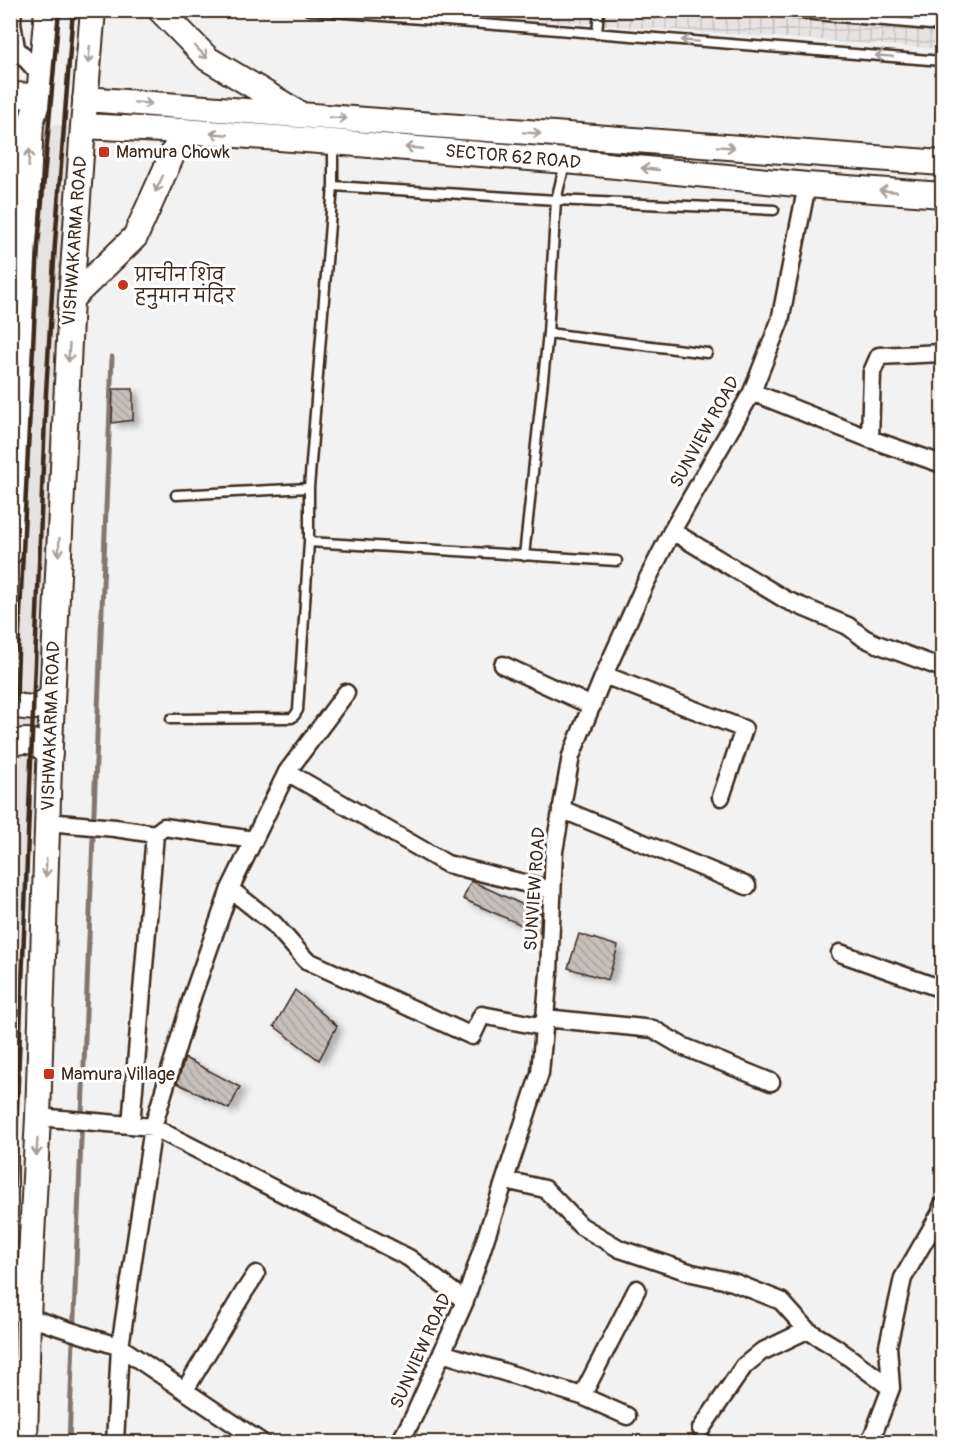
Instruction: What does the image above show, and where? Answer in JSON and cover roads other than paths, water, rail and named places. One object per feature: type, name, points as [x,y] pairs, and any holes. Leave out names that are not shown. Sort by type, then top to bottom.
[{"type":"main road","points":[[10,552],[16,334],[31,123],[40,86],[47,10]]},
{"type":"main road","name":"VISHWAKARMA ROAD","points":[[25,1443],[52,696],[71,299],[93,10]]},
{"type":"main road","points":[[160,10],[208,59],[303,115]]},
{"type":"main road","points":[[10,95],[40,86]]},
{"type":"main road","name":"SECTOR 62 ROAD","points":[[85,99],[942,163]]},
{"type":"main road","name":"SECTOR 62 ROAD","points":[[83,126],[333,142],[942,195]]},
{"type":"main road","points":[[71,299],[135,237],[183,131]]},
{"type":"main road","points":[[834,186],[835,155]]},
{"type":"main road","points":[[10,703],[28,709],[42,706],[52,696]]},
{"type":"main road","points":[[10,744],[24,741],[34,742],[50,754]]},
{"type":"street","points":[[13,10],[12,22],[16,48],[40,86]]},
{"type":"street","name":"SUNVIEW ROAD","points":[[400,1443],[465,1301],[540,1073],[549,973],[554,851],[571,756],[645,584],[672,531],[752,392],[780,321],[807,185]]},
{"type":"street","points":[[870,439],[872,372],[879,356],[942,353]]},
{"type":"street","points":[[752,392],[870,439],[942,464]]},
{"type":"street","points":[[672,531],[786,600],[848,626],[877,644],[942,668]]},
{"type":"street","points":[[503,665],[592,706]]},
{"type":"street","points":[[604,675],[744,729],[722,797]]},
{"type":"street","points":[[115,1443],[120,1347],[153,1127],[193,994],[230,889],[287,772],[346,693]]},
{"type":"street","points":[[287,772],[447,864],[552,890]]},
{"type":"street","points":[[561,809],[747,886]]},
{"type":"street","points":[[47,822],[155,834],[164,827],[254,840]]},
{"type":"street","points":[[131,1125],[155,834]]},
{"type":"street","points":[[230,889],[274,924],[306,960],[472,1036],[482,1015],[544,1023],[653,1029],[682,1046],[771,1082]]},
{"type":"street","points":[[840,953],[942,989]]},
{"type":"street","points":[[38,1118],[153,1127],[409,1258],[465,1301]]},
{"type":"street","points":[[505,1180],[545,1189],[581,1227],[621,1249],[692,1273],[733,1282],[781,1301],[807,1330],[835,1347],[891,1388]]},
{"type":"street","points":[[868,1443],[891,1388],[888,1346],[903,1278],[942,1210]]},
{"type":"street","points":[[185,1390],[256,1274]]},
{"type":"street","points":[[582,1396],[637,1289]]},
{"type":"street","points":[[28,1317],[120,1347],[261,1443]]},
{"type":"street","points":[[701,1429],[744,1366],[761,1352],[807,1330]]},
{"type":"street","points":[[442,1353],[582,1396],[627,1416]]},
{"type":"lane","points":[[308,10],[942,61]]},
{"type":"lane","points":[[597,34],[599,10]]},
{"type":"lane","points":[[757,10],[854,14],[942,26]]},
{"type":"lane","points":[[171,719],[292,718],[298,710],[309,542],[309,488],[333,186],[333,142]]},
{"type":"lane","points":[[524,556],[548,333],[556,200],[566,161]]},
{"type":"lane","points":[[333,186],[556,200],[774,210]]},
{"type":"lane","points":[[548,333],[707,353]]},
{"type":"lane","points":[[176,495],[309,488]]},
{"type":"lane","points":[[309,542],[617,561]]},
{"type":"waterway","points":[[69,1442],[112,357]]},
{"type":"railway","points":[[10,817],[38,245],[59,10]]},
{"type":"railway","points":[[10,1278],[46,393],[73,10]]},
{"type":"place","name":"Mamura Chowk","points":[[104,152]]},
{"type":"place","name":"प्राचीन शिव हनुमान मंदिर","points":[[123,285]]},
{"type":"place","name":"Mamura Village","points":[[49,1074]]}]
